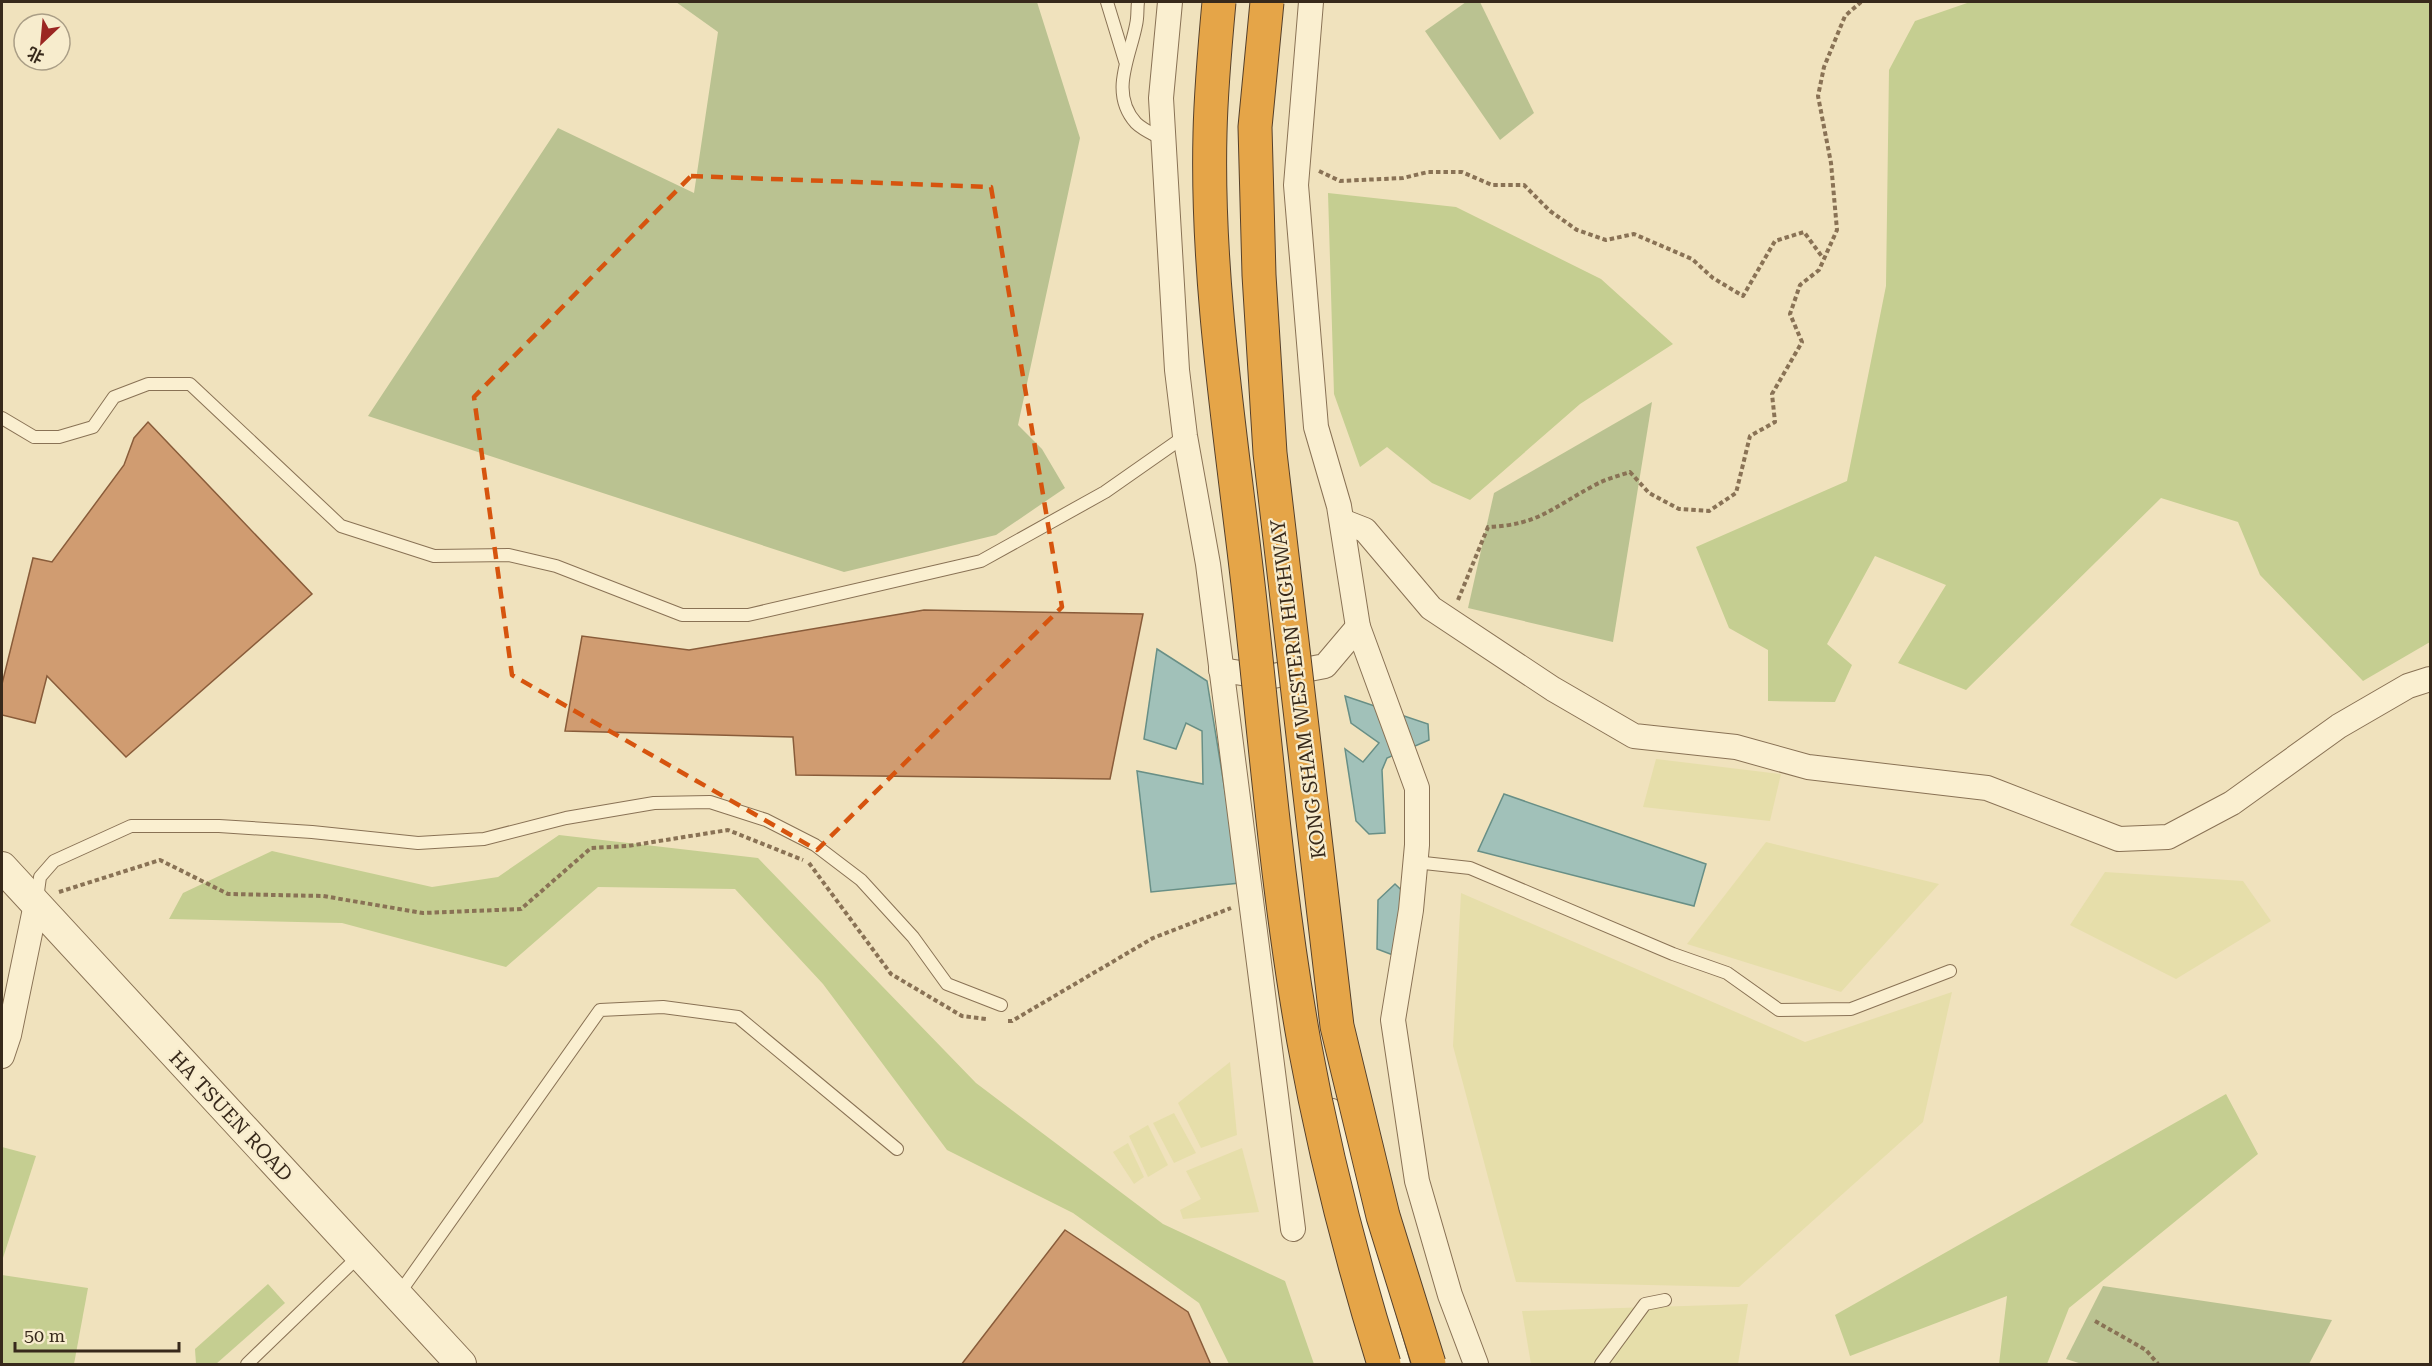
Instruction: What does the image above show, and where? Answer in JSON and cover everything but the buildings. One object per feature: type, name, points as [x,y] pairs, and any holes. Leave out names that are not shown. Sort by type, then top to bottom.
[{"type":"highway","name":"KONG SHAM WESTERN HIGHWAY","points":[[1219,2],[1210,134],[1212,229],[1221,339],[1281,882],[1304,1041],[1322,1133],[1342,1219],[1384,1365]]},
{"type":"highway","name":"KONG SHAM WESTERN HIGHWAY","points":[[1267,2],[1255,127],[1259,276],[1270,453],[1337,1026],[1383,1216],[1429,1365]]},
{"type":"street","points":[[1170,2],[1161,98],[1176,370],[1185,436],[1208,564],[1293,1229]]},
{"type":"street","points":[[1311,2],[1296,185],[1316,427],[1342,521],[1358,627],[1417,788],[1411,910],[1393,1020],[1417,1181],[1450,1295],[1476,1365]]},
{"type":"street","points":[[1342,521],[1365,530],[1431,608],[1553,689],[1634,736],[1736,747],[1808,767],[1987,788],[2118,839],[2168,837],[2232,803],[2338,726],[2408,686],[2430,680]]},
{"type":"street","points":[[1221,670],[1268,677],[1325,666],[1358,627]]},
{"type":"street","name":"HA TSUEN ROAD","points":[[2,867],[461,1365]]},
{"type":"street","points":[[2,1056],[9,1035],[36,904]]},
{"type":"lane","points":[[1107,2],[1125,61]]},
{"type":"lane","points":[[1138,2],[1137,25],[1125,61],[1122,81],[1126,107],[1137,124],[1164,140]]},
{"type":"lane","points":[[2,418],[34,437],[59,437],[93,427],[114,397],[148,384],[189,384],[341,526],[434,556],[509,555],[556,566],[682,615],[748,615],[981,561],[1105,492],[1185,436]]},
{"type":"lane","points":[[1268,677],[1283,796]]},
{"type":"lane","points":[[36,904],[40,877],[54,861],[131,826],[219,826],[312,832],[418,843],[484,839],[566,818],[654,804],[710,802],[766,820],[815,845],[861,880],[913,937],[947,984],[1001,1005]]},
{"type":"lane","points":[[1415,862],[1470,868],[1673,954],[1727,973],[1779,1010],[1851,1009],[1950,971]]},
{"type":"lane","points":[[398,1296],[600,1010],[663,1007],[738,1017],[897,1149]]},
{"type":"lane","points":[[1312,1014],[1318,1048]]},
{"type":"lane","points":[[1330,1093],[1361,1217],[1404,1365]]},
{"type":"lane","points":[[247,1365],[360,1255]]},
{"type":"lane","points":[[1601,1365],[1645,1304],[1665,1300]]},
{"type":"path","points":[[1449,620],[1488,527],[1514,526],[1550,513],[1596,484],[1630,472],[1649,493],[1679,509],[1708,511],[1736,493],[1750,436],[1775,422],[1772,393],[1802,342],[1790,314],[1800,285],[1819,270],[1837,230],[1831,163],[1818,96],[1824,67],[1845,16],[1861,2]]},
{"type":"path","points":[[1298,160],[1341,180],[1403,178],[1428,172],[1462,172],[1492,185],[1524,185],[1550,211],[1577,230],[1606,240],[1635,234],[1692,259],[1713,279],[1743,296],[1775,241],[1804,232],[1824,259]]},
{"type":"path","points":[[36,904],[51,895],[160,860],[228,894],[323,896],[423,913],[521,909],[591,848],[628,846],[728,830],[808,862],[891,974],[962,1017],[992,1019]]},
{"type":"path","points":[[1002,1020],[1012,1021],[1153,938],[1251,901]]},
{"type":"path","points":[[2095,1321],[2146,1350],[2158,1365]]},
{"type":"highlighted area","points":[[691,176],[991,187],[1062,607],[817,850],[512,675],[474,397]]},
{"type":"shaded area","points":[[1656,759],[1781,774],[1770,821],[1643,807]]},
{"type":"shaded area","points":[[1766,842],[1939,884],[1841,992],[1687,944]]},
{"type":"shaded area","points":[[2105,872],[2243,881],[2271,921],[2176,979],[2070,925]]},
{"type":"shaded area","points":[[1461,893],[1805,1042],[1952,992],[1923,1122],[1739,1287],[1516,1282],[1453,1046]]},
{"type":"shaded area","points":[[1230,1062],[1237,1135],[1201,1148],[1178,1103]]},
{"type":"shaded area","points":[[1174,1113],[1196,1153],[1174,1163],[1153,1123]]},
{"type":"shaded area","points":[[1148,1125],[1168,1165],[1148,1177],[1129,1136]]},
{"type":"shaded area","points":[[1128,1143],[1144,1177],[1134,1184],[1113,1152]]},
{"type":"shaded area","points":[[1242,1148],[1259,1212],[1183,1219],[1180,1210],[1201,1199],[1186,1171]]},
{"type":"shaded area","points":[[1748,1304],[1738,1364],[1531,1364],[1522,1311]]},
{"type":"green space","points":[[676,2],[1037,2],[1080,138],[1018,425],[1042,449],[1065,488],[996,535],[844,572],[368,416],[558,128],[694,193],[718,32]]},
{"type":"green space","points":[[1466,2],[1480,2],[1534,113],[1500,140],[1425,31]]},
{"type":"green space","points":[[1970,2],[2430,2],[2430,642],[2363,681],[2260,575],[2238,522],[2161,498],[1966,690],[1898,663],[1946,585],[1875,556],[1827,644],[1852,665],[1835,702],[1768,701],[1768,650],[1729,628],[1696,547],[1847,481],[1886,286],[1889,70],[1915,21]]},
{"type":"green space","points":[[1328,193],[1456,207],[1601,279],[1673,344],[1580,404],[1470,500],[1432,483],[1387,447],[1360,467],[1334,394]]},
{"type":"green space","points":[[1652,402],[1613,642],[1468,608],[1494,493]]},
{"type":"green space","points":[[559,835],[758,858],[976,1083],[1163,1224],[1285,1281],[1314,1364],[1229,1364],[1199,1303],[1073,1213],[947,1150],[823,984],[735,889],[598,887],[506,967],[342,923],[169,919],[183,893],[272,851],[432,887],[498,877]]},
{"type":"green space","points":[[2226,1094],[2258,1154],[2069,1308],[2047,1364],[1999,1364],[2007,1296],[1850,1356],[1835,1315]]},
{"type":"green space","points":[[2,1147],[36,1156],[2,1261]]},
{"type":"green space","points":[[2,1275],[88,1288],[74,1364],[2,1364]]},
{"type":"green space","points":[[268,1284],[285,1303],[216,1364],[196,1364],[195,1349]]},
{"type":"green space","points":[[2103,1286],[2332,1320],[2309,1364],[2082,1364],[2066,1359]]},
{"type":"water","points":[[1157,649],[1207,681],[1240,883],[1151,892],[1137,771],[1203,784],[1202,731],[1186,723],[1176,749],[1144,739]]},
{"type":"water","points":[[1345,696],[1428,724],[1429,740],[1387,758],[1382,770],[1385,833],[1369,834],[1356,821],[1345,749],[1363,762],[1379,743],[1351,723]]},
{"type":"water","points":[[1504,794],[1706,864],[1694,906],[1478,851]]},
{"type":"water","points":[[1395,884],[1418,906],[1393,955],[1377,949],[1378,900]]}]
